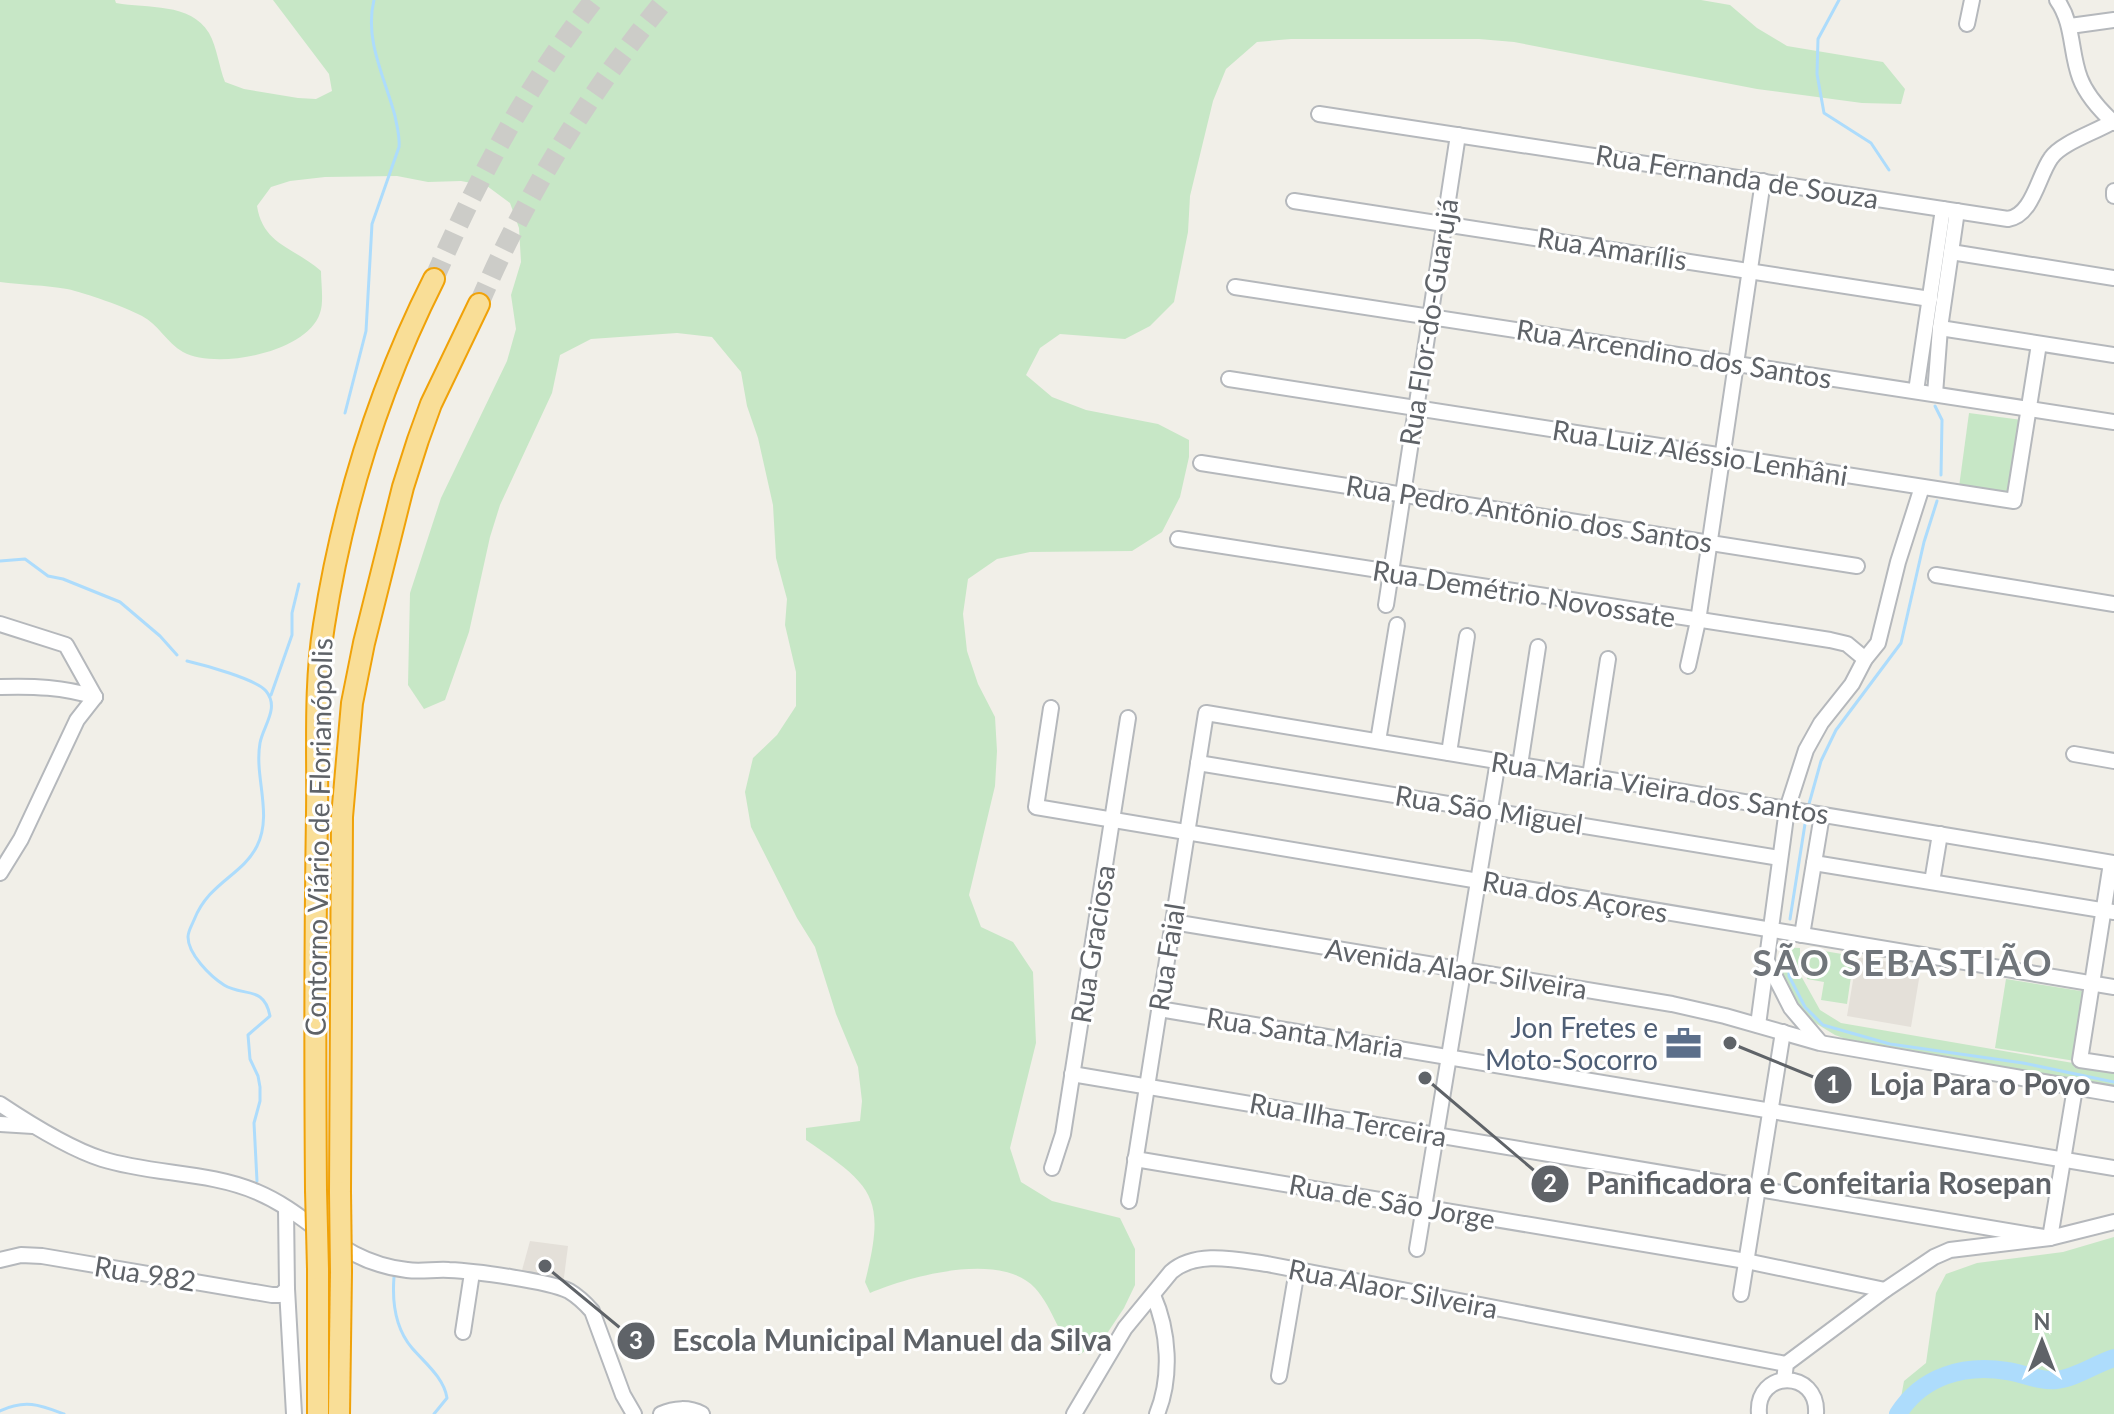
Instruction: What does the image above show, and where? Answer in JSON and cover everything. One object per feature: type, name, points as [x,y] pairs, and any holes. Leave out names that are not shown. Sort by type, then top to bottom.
[{"type":"highway","name":"Contorno Viário de Florianópolis","points":[[318,1414],[315,961],[323,627],[356,477],[400,349],[434,279]]},
{"type":"highway","name":"Contorno Viário de Florianópolis","points":[[339,1414],[342,817],[352,703],[364,643],[414,451],[431,404],[479,304]]},
{"type":"street","points":[[1967,24],[1972,0]]},
{"type":"street","points":[[2057,0],[2070,26],[2079,77],[2113,123]]},
{"type":"street","points":[[2070,26],[2114,20]]},
{"type":"street","name":"Rua Fernanda de Souza","points":[[1319,114],[2014,218],[2027,205],[2055,152],[2113,123]]},
{"type":"street","name":"Rua Flor-do-Guarujá","points":[[1386,605],[1458,135]]},
{"type":"street","points":[[1688,666],[1698,621],[1763,181]]},
{"type":"street","name":"Rua Amarílis","points":[[1294,201],[1930,299]]},
{"type":"street","points":[[1935,394],[1940,328],[1951,252],[1950,210]]},
{"type":"street","points":[[1916,391],[1930,299],[1950,210]]},
{"type":"street","points":[[1951,252],[2114,278]]},
{"type":"street","name":"Rua Arcendino dos Santos","points":[[1235,287],[2114,422]]},
{"type":"street","points":[[1940,328],[2114,355]]},
{"type":"street","name":"Rua Luiz Aléssio Lenhâni","points":[[1229,379],[2014,501],[2039,344]]},
{"type":"street","name":"Rua Pedro Antônio dos Santos","points":[[1201,463],[1857,566]]},
{"type":"street","points":[[1758,1025],[1787,809],[1806,750],[1821,723],[1852,684],[1865,659],[1878,643],[1898,562],[1922,487]]},
{"type":"street","name":"Rua Demétrio Novossate","points":[[1178,539],[1830,640],[1847,644],[1865,659]]},
{"type":"street","points":[[1936,575],[2114,604]]},
{"type":"street","points":[[0,624],[66,645],[95,697]]},
{"type":"street","points":[[1378,741],[1397,625]]},
{"type":"street","points":[[1449,753],[1467,636]]},
{"type":"street","points":[[1520,765],[1538,647]]},
{"type":"street","points":[[1590,776],[1608,659]]},
{"type":"street","points":[[0,687],[47,686],[95,697]]},
{"type":"street","points":[[0,873],[21,839],[77,720],[95,697]]},
{"type":"street","name":"Rua dos Açores","points":[[1051,708],[1036,807],[2114,987]]},
{"type":"street","name":"Rua Maria Vieira dos Santos","points":[[1206,713],[2113,863]]},
{"type":"street","name":"Rua Faial","points":[[1129,1201],[1206,713]]},
{"type":"street","name":"Rua Graciosa","points":[[1052,1168],[1060,1147],[1128,718]]},
{"type":"street","points":[[2074,754],[2114,761]]},
{"type":"street","points":[[1417,1249],[1498,761]]},
{"type":"street","name":"Rua São Miguel","points":[[1198,763],[1780,858]]},
{"type":"street","points":[[1802,935],[1822,815]]},
{"type":"street","points":[[1932,882],[1940,834]]},
{"type":"street","points":[[1814,863],[2109,911]]},
{"type":"street","points":[[2113,863],[2109,911],[2092,984],[2080,1060],[2114,1065]]},
{"type":"street","name":"Avenida Alaor Silveira","points":[[1173,922],[1672,1004],[1820,1043],[2114,1094]]},
{"type":"street","points":[[1766,959],[1791,1008],[1820,1043]]},
{"type":"street","name":"Rua Santa Maria","points":[[1159,1009],[2114,1168]]},
{"type":"street","points":[[1741,1294],[1783,1032]]},
{"type":"street","name":"Rua Ilha Terceira","points":[[1072,1074],[2050,1238]]},
{"type":"street","points":[[2050,1238],[2075,1088]]},
{"type":"street","points":[[0,1104],[33,1126],[102,1159],[223,1181],[257,1192],[286,1208],[348,1253],[374,1262],[411,1271],[453,1270],[548,1284],[567,1290],[582,1300],[599,1326],[623,1395],[634,1414]]},
{"type":"street","points":[[0,1124],[33,1126]]},
{"type":"street","name":"Rua de São Jorge","points":[[1135,1159],[1746,1261],[1885,1290]]},
{"type":"street","points":[[286,1208],[294,1414]]},
{"type":"street","points":[[1784,1380],[1786,1364],[1934,1257],[1950,1250],[2050,1238],[2114,1222]]},
{"type":"street","name":"Rua 982","points":[[0,1259],[21,1255],[42,1256],[272,1295],[280,1295],[287,1289]]},
{"type":"street","name":"Rua Alaor Silveira","points":[[1074,1414],[1125,1328],[1178,1266],[1199,1259],[1236,1260],[1297,1270],[1786,1364]]},
{"type":"street","points":[[1279,1376],[1297,1270]]},
{"type":"street","points":[[463,1332],[472,1273]]},
{"type":"street","points":[[1153,1295],[1160,1314],[1167,1358],[1165,1390],[1157,1414]]},
{"type":"street","points":[[1754,1413],[1765,1390],[1784,1380],[1796,1381],[1810,1391],[1816,1414]]},
{"type":"street","points":[[661,1414],[680,1409],[702,1414]]},
{"type":"shaded area","points":[[1857,957],[1921,967],[1911,1027],[1847,1016]]},
{"type":"shaded area","points":[[530,1241],[568,1246],[563,1285],[521,1274]]},
{"type":"green space","points":[[0,0],[115,0],[116,3],[180,11],[201,23],[209,33],[225,82],[244,89],[316,99],[332,91],[329,74],[273,0],[1701,0],[1730,5],[1757,28],[1787,46],[1883,62],[1905,89],[1901,104],[1862,103],[1757,89],[1514,42],[1479,39],[1291,39],[1257,42],[1226,69],[1213,101],[1190,196],[1188,232],[1174,302],[1150,326],[1125,339],[1060,334],[1040,348],[1026,375],[1052,397],[1086,410],[1158,424],[1189,440],[1189,457],[1180,497],[1162,532],[1132,551],[1030,552],[997,559],[968,579],[963,614],[967,651],[978,684],[995,717],[997,751],[995,786],[969,895],[981,927],[1013,942],[1033,972],[1036,1043],[1010,1148],[1021,1182],[1052,1201],[1120,1218],[1135,1249],[1135,1285],[1124,1308],[1104,1338],[1079,1355],[1066,1340],[1035,1288],[1020,1277],[1000,1271],[955,1270],[931,1274],[870,1293],[865,1282],[874,1231],[874,1213],[869,1197],[861,1183],[847,1170],[806,1140],[806,1128],[860,1121],[862,1101],[858,1067],[836,1014],[815,947],[751,827],[745,792],[753,758],[777,735],[796,706],[796,672],[785,625],[787,599],[776,558],[773,505],[741,372],[712,337],[677,333],[591,339],[560,355],[552,393],[500,505],[469,632],[445,700],[424,709],[408,685],[410,593],[441,498],[507,361],[516,329],[511,295],[521,262],[519,228],[510,203],[487,186],[461,181],[428,182],[397,176],[325,177],[290,181],[271,187],[257,206],[260,219],[281,244],[321,271],[321,309],[312,327],[298,338],[280,348],[237,358],[198,357],[183,352],[148,319],[95,297],[59,288],[0,282]]},
{"type":"green space","points":[[1969,413],[2022,420],[2011,494],[1959,487]]},
{"type":"green space","points":[[1780,947],[1800,948],[1800,974],[1820,1010],[1841,1023],[2114,1070],[2114,1088],[1865,1046],[1835,1035],[1812,1021],[1797,1005],[1780,975]]},
{"type":"green space","points":[[1812,949],[1854,956],[1847,1004],[1821,1000],[1824,982],[1807,979]]},
{"type":"green space","points":[[2006,979],[2087,992],[2075,1061],[1995,1048]]},
{"type":"green space","points":[[2114,1237],[2114,1414],[1898,1414],[1904,1381],[1926,1363],[1936,1293],[1946,1274],[1977,1263],[2063,1252]]},
{"type":"waterway","points":[[345,413],[366,331],[372,224],[399,147],[395,116],[374,44],[374,0]]},
{"type":"waterway","points":[[1839,0],[1818,39],[1817,74],[1824,113],[1871,143],[1889,170]]},
{"type":"waterway","points":[[1935,406],[1942,420],[1941,475]]},
{"type":"waterway","points":[[1809,804],[1821,761],[1836,730],[1901,643],[1924,542],[1937,501]]},
{"type":"waterway","points":[[0,561],[25,559],[48,576],[120,602],[177,655]]},
{"type":"waterway","points":[[271,695],[292,635],[292,613],[299,584]]},
{"type":"waterway","points":[[187,661],[260,686],[270,697],[271,704],[260,743],[263,821],[257,846],[243,865],[200,907],[188,937],[192,950],[206,970],[231,989],[258,996],[267,1006],[270,1016],[248,1035],[250,1059],[260,1087],[254,1123],[257,1181]]},
{"type":"waterway","points":[[1790,919],[1805,824]]},
{"type":"waterway","points":[[1789,947],[1789,976],[1805,1007],[1823,1025],[1890,1044],[2023,1063],[2114,1082]]},
{"type":"waterway","points":[[394,1277],[394,1305],[402,1332],[438,1377],[445,1391],[447,1398],[434,1414]]},
{"type":"waterway","points":[[1898,1414],[1919,1390],[1960,1372],[1991,1369],[2056,1380],[2071,1377],[2114,1358]]},
{"type":"waterway","points":[[0,1411],[17,1405],[32,1405],[64,1414]]},
{"type":"tunnel","points":[[434,279],[505,134],[547,66],[594,0]]},
{"type":"tunnel","points":[[479,304],[517,223],[561,145],[585,107],[665,0]]},
{"type":"place","name":"Loja Para o Povo","points":[[1730,1043]]},
{"type":"place","name":"Jon Fretes e Moto-Socorro","points":[[1684,1044]]},
{"type":"place","name":"Panificadora e Confeitaria Rosepan","points":[[1425,1078]]},
{"type":"place","name":"Escola Municipal Manuel da Silva","points":[[545,1266]]},
{"type":"district","name":"SÃO SEBASTIÃO","points":[[1903,963]]}]
